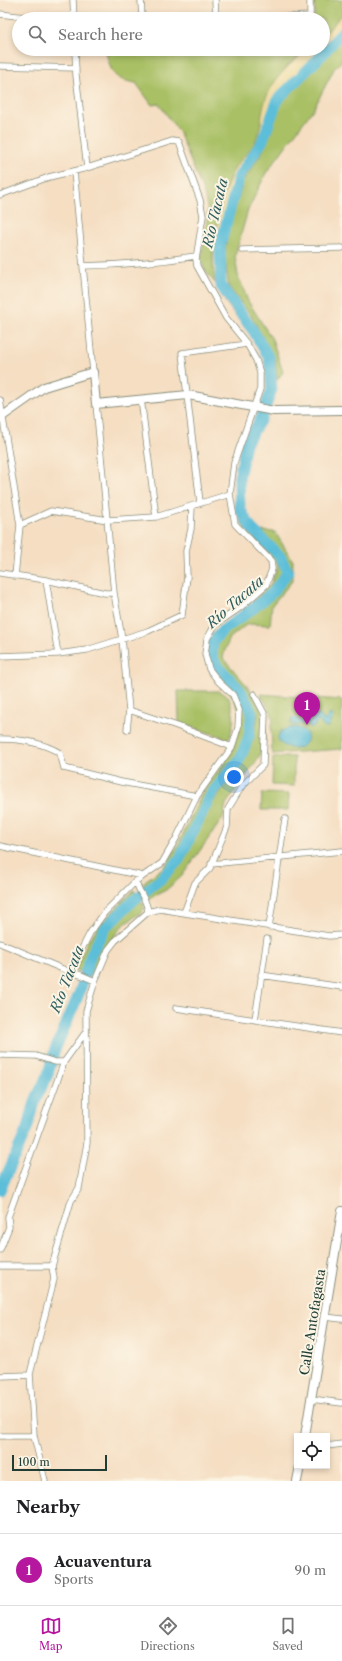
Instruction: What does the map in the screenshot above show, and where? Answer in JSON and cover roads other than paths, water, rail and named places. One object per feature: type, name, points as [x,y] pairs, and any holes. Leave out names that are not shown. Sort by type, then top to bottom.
[{"type":"street","points":[[74,0],[74,12]]},
{"type":"street","points":[[141,0],[142,12]]},
{"type":"street","points":[[215,0],[216,12]]},
{"type":"street","points":[[310,0],[310,12]]},
{"type":"street","points":[[0,14],[12,15]]},
{"type":"street","points":[[76,56],[87,168]]},
{"type":"street","points":[[0,66],[76,68]]},
{"type":"street","points":[[0,195],[49,177],[87,168],[172,141],[179,142],[200,200],[203,216],[196,256],[198,266],[226,318],[247,344],[256,360],[260,374],[262,408],[243,436],[234,463],[230,494],[235,524],[271,561],[272,569],[266,585],[241,607],[215,625],[206,640],[204,654],[208,669],[233,695],[238,710],[238,728],[232,747],[197,796],[177,837],[162,863],[136,881],[105,912],[90,933],[70,972]]},
{"type":"street","points":[[74,171],[114,593],[122,638],[129,710],[127,730]]},
{"type":"street","points":[[242,250],[342,248]]},
{"type":"street","points":[[83,266],[161,262],[196,256]]},
{"type":"street","points":[[200,502],[182,354],[247,344]]},
{"type":"street","points":[[1,417],[44,387],[93,372]]},
{"type":"street","points":[[96,404],[188,395],[274,411],[342,410]]},
{"type":"street","points":[[141,399],[156,517]]},
{"type":"street","points":[[0,400],[1,417],[20,525],[15,576]]},
{"type":"street","points":[[20,525],[51,511],[108,520],[156,517],[192,506],[200,502],[230,494]]},
{"type":"street","points":[[0,656],[58,654],[87,650],[148,631],[182,614],[187,577],[186,551],[191,529],[192,506]]},
{"type":"street","points":[[0,573],[46,580],[105,593],[114,593]]},
{"type":"street","points":[[46,580],[58,654]]},
{"type":"street","points":[[184,913],[195,884],[210,868],[228,827],[228,810],[242,786],[263,765],[265,715],[254,694]]},
{"type":"street","points":[[129,710],[232,747]]},
{"type":"street","points":[[0,739],[10,739],[47,746],[60,753],[64,768],[121,782],[197,796]]},
{"type":"street","points":[[269,927],[285,819]]},
{"type":"street","points":[[0,846],[143,876]]},
{"type":"street","points":[[211,864],[342,851]]},
{"type":"street","points":[[136,881],[138,889],[147,903],[148,912]]},
{"type":"street","points":[[44,1481],[34,1436],[30,1375],[54,1279],[52,1266],[71,1201],[79,1188],[87,1143],[86,1011],[92,980],[102,961],[115,941],[148,912],[160,909],[329,936],[342,935]]},
{"type":"street","points":[[255,1020],[267,939]]},
{"type":"street","points":[[0,943],[92,980]]},
{"type":"street","points":[[261,974],[342,987]]},
{"type":"street","points":[[176,1008],[342,1033]]},
{"type":"street","points":[[0,1250],[9,1227],[8,1217],[64,1062],[85,1033]]},
{"type":"street","points":[[0,1056],[36,1056],[56,1062],[64,1062]]},
{"type":"street","name":"Calle Antofagasta","points":[[305,1433],[342,1211]]},
{"type":"street","points":[[0,1266],[52,1266]]},
{"type":"street","points":[[325,1317],[342,1319]]},
{"type":"street","points":[[0,1376],[30,1375]]},
{"type":"street","points":[[311,1399],[342,1403]]},
{"type":"street","points":[[0,1436],[34,1436]]},
{"type":"street","points":[[330,1446],[342,1444]]},
{"type":"street","points":[[297,1481],[299,1469]]},
{"type":"water","points":[[330,714],[333,716],[328,727],[324,727],[318,720],[314,727],[311,728],[305,723],[300,725],[291,724],[292,718],[296,717],[300,721],[305,718],[310,721],[316,715],[320,715],[323,720],[326,720]]},
{"type":"water","points":[[295,727],[303,730],[307,734],[305,744],[301,747],[295,748],[287,747],[279,742],[278,737],[281,731]]},
{"type":"waterway","name":"Río Tacata","points":[[330,46],[342,32]]},
{"type":"waterway","name":"Río Tacata","points":[[0,1190],[27,1129],[36,1099],[48,1074],[54,1052],[79,994],[91,954],[105,928],[133,901],[162,878],[179,860],[212,793],[240,759],[249,736],[252,712],[241,691],[216,664],[212,655],[213,642],[222,631],[273,592],[288,572],[280,556],[252,529],[240,509],[239,478],[246,443],[261,419],[272,389],[269,358],[254,332],[221,286],[220,246],[239,176],[262,142],[278,99],[321,56]]},
{"type":"place","name":"Acuaventura","points":[[307,725]]}]
